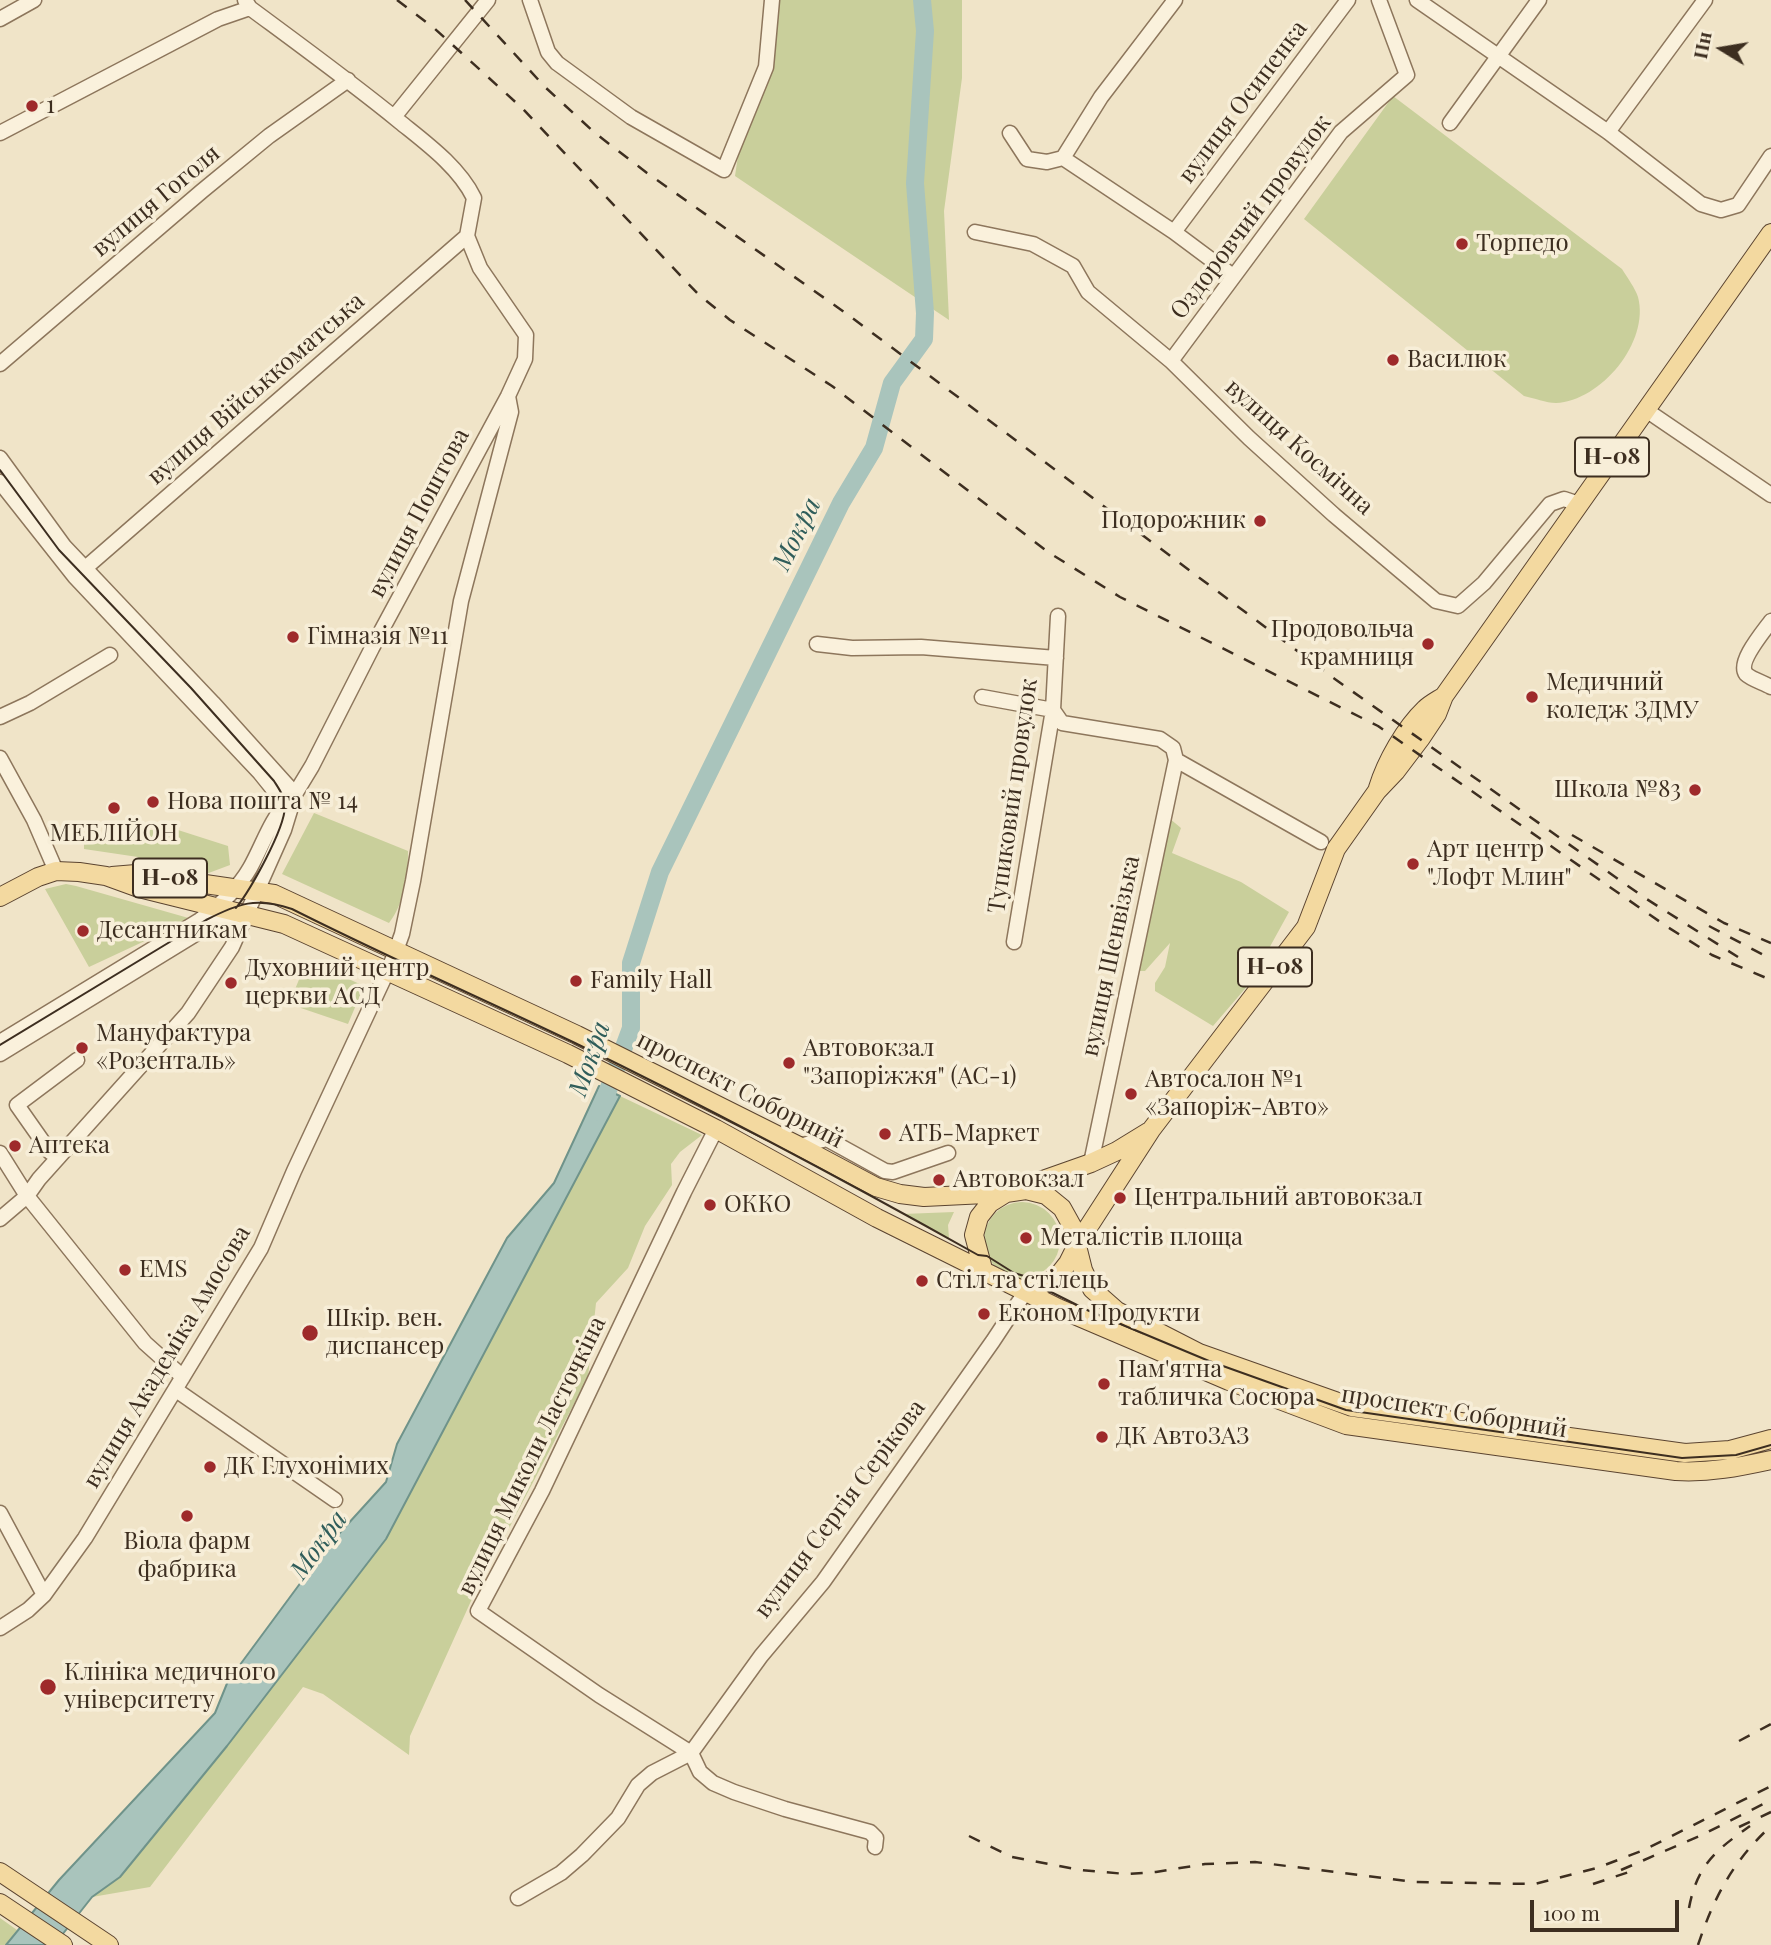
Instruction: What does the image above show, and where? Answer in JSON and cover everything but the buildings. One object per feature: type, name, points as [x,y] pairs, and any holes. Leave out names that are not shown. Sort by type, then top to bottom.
[{"type":"main road","name":"Н-08","points":[[983,1269],[1026,1291],[1036,1289],[1058,1277],[1151,1130],[1306,927],[1336,849],[1377,791],[1396,771],[1414,734],[1437,714],[1444,696],[1771,233]]},
{"type":"main road","name":"проспект Соборний","points":[[0,897],[38,877],[56,871],[106,876],[136,874],[274,894],[576,1035],[876,1187],[924,1197],[1006,1193]]},
{"type":"main road","name":"проспект Соборний","points":[[106,876],[139,888],[284,924],[568,1054],[716,1129],[877,1218],[983,1269]]},
{"type":"main road","name":"Н-08","points":[[1006,1193],[1091,1163],[1151,1130]]},
{"type":"main road","points":[[983,1269],[974,1235],[979,1217],[990,1203],[1006,1193],[1026,1190],[1046,1195],[1062,1208],[1078,1243]]},
{"type":"main road","name":"проспект Соборний","points":[[1078,1243],[1083,1270],[1092,1289],[1117,1311],[1199,1353],[1352,1407],[1685,1452],[1724,1450],[1771,1439]]},
{"type":"main road","name":"проспект Соборний","points":[[1026,1291],[1229,1381],[1346,1425],[1676,1471],[1727,1469],[1771,1460]]},
{"type":"main road","points":[[1724,1450],[1727,1469]]},
{"type":"main road","points":[[0,1872],[108,1944]]},
{"type":"main road","points":[[0,1903],[63,1945]]},
{"type":"street","points":[[0,19],[34,0]]},
{"type":"street","points":[[394,117],[488,0]]},
{"type":"street","points":[[530,0],[548,51],[557,63],[631,117],[724,170],[766,68],[772,0]]},
{"type":"street","points":[[1010,133],[1027,159],[1047,162],[1063,158],[1101,97],[1175,0]]},
{"type":"street","name":"вулиця Осипенка","points":[[1174,232],[1348,0]]},
{"type":"street","name":"Оздоровчий провулок","points":[[1171,361],[1341,132],[1406,75],[1379,0]]},
{"type":"street","points":[[1417,0],[1608,132],[1701,205],[1721,210],[1738,205],[1771,156]]},
{"type":"street","points":[[1450,123],[1539,0]]},
{"type":"street","points":[[1608,132],[1705,0]]},
{"type":"street","points":[[0,133],[247,4],[422,140],[468,187],[474,198],[467,236]]},
{"type":"street","name":"вулиця Гоголя","points":[[0,364],[221,175],[348,80]]},
{"type":"street","points":[[1063,158],[1174,232],[1233,276]]},
{"type":"street","name":"вулиця Космічна","points":[[975,232],[1033,244],[1073,266],[1088,292],[1171,361],[1249,438],[1334,515],[1436,601],[1458,606],[1484,583],[1550,504],[1564,499],[1579,504]]},
{"type":"street","name":"вулиця Поштова","points":[[0,1219],[27,1196],[188,1013],[232,947],[257,891],[286,807],[312,766],[372,648],[508,396],[525,359],[526,335],[480,268],[467,236]]},
{"type":"street","name":"вулиця Військкоматська","points":[[80,573],[467,236]]},
{"type":"street","name":"вулиця Академіка Амосова","points":[[0,1628],[29,1610],[44,1595],[85,1538],[261,1248],[396,950],[413,881],[461,601],[511,412],[508,396]]},
{"type":"street","points":[[1646,410],[1771,495]]},
{"type":"street","points":[[0,458],[64,546],[80,573]]},
{"type":"street","points":[[0,482],[286,807],[249,870],[217,908],[0,1042]]},
{"type":"street","name":"Тупиковий провулок","points":[[1014,942],[1054,710],[1058,616]]},
{"type":"street","points":[[1771,621],[1745,658],[1743,666],[1747,674],[1771,687]]},
{"type":"street","points":[[817,644],[852,648],[921,647],[1056,658]]},
{"type":"street","points":[[0,717],[30,703],[110,655]]},
{"type":"street","points":[[982,697],[1054,710],[1062,723],[1160,739],[1172,748],[1176,760],[1321,842]]},
{"type":"street","points":[[0,758],[34,820],[56,871]]},
{"type":"street","name":"вулиця Шенвізька","points":[[1091,1163],[1176,760]]},
{"type":"street","points":[[0,1054],[212,924],[248,914]]},
{"type":"street","points":[[58,1158],[50,1152],[17,1105],[77,1060]]},
{"type":"street","name":"вулиця Миколи Ласточкіна","points":[[716,1129],[548,1480],[478,1611],[599,1695],[691,1753],[701,1772],[713,1783],[785,1809],[870,1832],[876,1838],[875,1847]]},
{"type":"street","points":[[799,1146],[827,1139],[885,1171],[893,1172],[948,1153]]},
{"type":"street","points":[[0,1153],[27,1196],[180,1384],[335,1500]]},
{"type":"street","name":"вулиця Сергія Серікова","points":[[691,1753],[761,1656],[823,1582],[1026,1291]]},
{"type":"street","points":[[0,1513],[44,1595]]},
{"type":"street","points":[[518,1898],[561,1873],[582,1855],[618,1818],[639,1785],[652,1773],[691,1753]]},
{"type":"green space","points":[[780,0],[962,0],[962,78],[944,211],[949,320],[735,176],[739,149],[771,71]]},
{"type":"green space","name":"Торпедо","points":[[1393,96],[1622,269],[1638,297],[1640,314],[1637,332],[1618,366],[1589,392],[1573,400],[1556,403],[1524,396],[1304,219]]},
{"type":"green space","points":[[314,813],[408,851],[404,889],[389,923],[282,874]]},
{"type":"green space","points":[[1169,818],[1181,828],[1172,853],[1241,882],[1289,912],[1250,983],[1213,1026],[1155,991],[1155,983],[1165,967],[1170,943],[1145,971],[1137,971]]},
{"type":"green space","points":[[128,830],[178,830],[228,846],[230,865],[206,874],[149,868],[138,857],[84,849],[84,843]]},
{"type":"green space","points":[[66,884],[192,919],[89,967],[45,889]]},
{"type":"green space","points":[[307,960],[364,986],[348,1024],[289,1004]]},
{"type":"green space","points":[[620,1096],[702,1135],[680,1152],[671,1164],[672,1185],[645,1226],[628,1268],[596,1303],[588,1377],[471,1601],[410,1736],[409,1755],[323,1694],[303,1687],[150,1887],[92,1897],[120,1877],[386,1539]]},
{"type":"green space","points":[[1015,1202],[1029,1202],[1043,1208],[1054,1219],[1060,1240],[1057,1255],[1049,1267],[1029,1278],[1015,1278],[1001,1272],[990,1261],[984,1247],[984,1233],[990,1219],[1001,1208]]},
{"type":"green space","points":[[954,1212],[948,1225],[949,1238],[903,1214]]},
{"type":"green space","points":[[0,1918],[17,1930],[6,1945],[0,1945]]},
{"type":"water","points":[[599,1086],[620,1096],[386,1539],[227,1746],[120,1877],[92,1897],[54,1945],[6,1945],[59,1880],[215,1713],[228,1681],[327,1547],[386,1482],[397,1444],[507,1238],[554,1183]]},
{"type":"waterway","name":"Мокра","points":[[600,1112],[631,1028],[631,963],[660,872],[841,503],[874,448],[892,383],[924,339],[925,313],[915,183],[925,31],[922,0]]},
{"type":"tram line","points":[[0,470],[59,550],[191,688],[274,781],[281,793],[285,807],[279,830],[258,874],[236,908]]},
{"type":"tram line","points":[[0,1045],[206,920],[238,906],[258,903],[279,905],[626,1068],[778,1146],[978,1255],[987,1256],[1014,1273],[1031,1278],[1041,1287],[1087,1310],[1209,1361],[1346,1410],[1682,1458],[1736,1455],[1771,1445]]},
{"type":"railway","points":[[397,0],[434,28],[522,108],[698,294],[730,320],[832,386],[1048,552],[1120,597],[1378,726],[1666,926],[1712,955],[1771,980]]},
{"type":"railway","points":[[465,0],[545,87],[595,133],[647,173],[847,314],[1332,677],[1645,898],[1738,957]]},
{"type":"railway","points":[[1572,835],[1724,923],[1771,943]]},
{"type":"railway","points":[[1709,926],[1771,959]]},
{"type":"railway","points":[[1739,1741],[1771,1724]]},
{"type":"railway","points":[[969,1836],[1012,1857],[1080,1870],[1126,1874],[1205,1864],[1255,1862],[1414,1882],[1535,1884],[1597,1868],[1644,1850],[1771,1786]]},
{"type":"railway","points":[[1621,1870],[1702,1835],[1771,1800]]},
{"type":"railway","points":[[1739,1827],[1771,1812]]},
{"type":"railway","points":[[1689,1908],[1703,1869],[1718,1851],[1750,1826]]},
{"type":"railway","points":[[1698,1945],[1718,1895],[1735,1866],[1771,1826]]},
{"type":"railway","points":[[1593,1884],[1632,1871]]},
{"type":"place","name":"1","points":[[32,106]]},
{"type":"place","name":"Торпедо","points":[[1462,244]]},
{"type":"place","name":"Василюк","points":[[1393,360]]},
{"type":"place","name":"Подорожник","points":[[1260,521]]},
{"type":"place","name":"Гімназія №11","points":[[293,637]]},
{"type":"place","name":"Продовольча крамниця","points":[[1428,644]]},
{"type":"place","name":"Медичний коледж ЗДМУ","points":[[1532,697]]},
{"type":"place","name":"Школа №83","points":[[1695,790]]},
{"type":"place","name":"Нова пошта № 14","points":[[153,802]]},
{"type":"place","name":"МЕБЛІЙОН","points":[[114,808]]},
{"type":"place","name":"Арт центр \"Лофт Млин\"","points":[[1413,864]]},
{"type":"place","name":"Десантникам","points":[[83,931]]},
{"type":"place","name":"Family Hall","points":[[576,981]]},
{"type":"place","name":"Духовний центр церкви АСД","points":[[231,983]]},
{"type":"place","name":"Мануфактура «Розенталь»","points":[[82,1048]]},
{"type":"place","name":"Автовокзал \"Запоріжжя\" (АС-1)","points":[[789,1063]]},
{"type":"place","name":"Автосалон №1 «Запоріж-Авто»","points":[[1131,1094]]},
{"type":"place","name":"АТБ-Маркет","points":[[885,1134]]},
{"type":"place","name":"Аптека","points":[[15,1146]]},
{"type":"place","name":"Автовокзал","points":[[939,1180]]},
{"type":"place","name":"Центральний автовокзал","points":[[1120,1198]]},
{"type":"place","name":"ОККО","points":[[710,1205]]},
{"type":"place","name":"Металістів площа","points":[[1026,1238]]},
{"type":"place","name":"EMS","points":[[125,1270]]},
{"type":"place","name":"Стіл та стілець","points":[[922,1281]]},
{"type":"place","name":"Економ Продукти","points":[[984,1314]]},
{"type":"place","name":"Шкір. вен. диспансер","points":[[310,1333]]},
{"type":"place","name":"Пам'ятна табличка Сосюра","points":[[1104,1384]]},
{"type":"place","name":"ДК АвтоЗАЗ","points":[[1102,1437]]},
{"type":"place","name":"ДК Глухонімих","points":[[210,1467]]},
{"type":"place","name":"Віола фарм фабрика","points":[[187,1516]]},
{"type":"place","name":"Клініка медичного університету","points":[[48,1687]]}]
